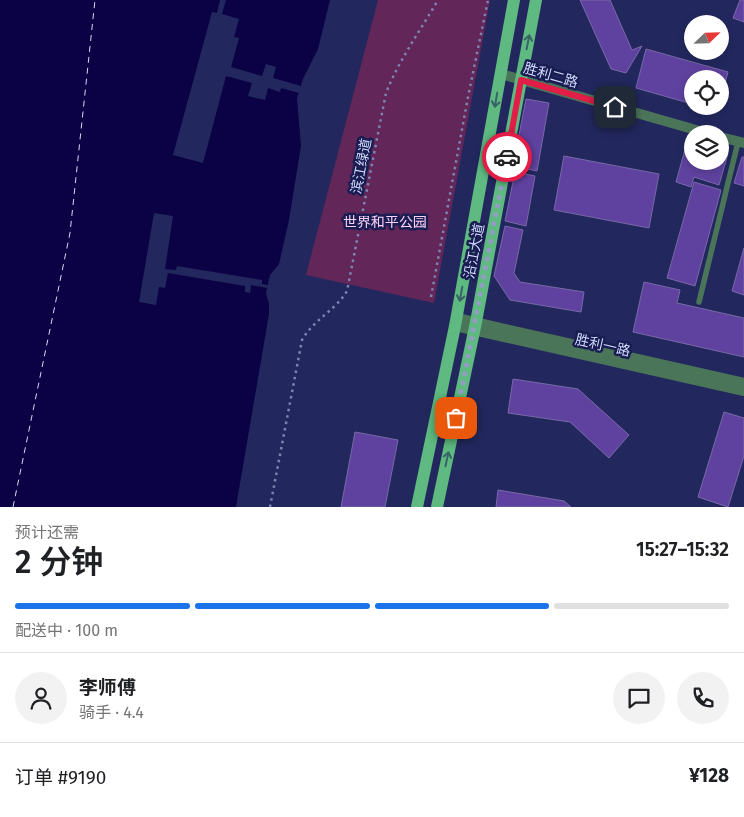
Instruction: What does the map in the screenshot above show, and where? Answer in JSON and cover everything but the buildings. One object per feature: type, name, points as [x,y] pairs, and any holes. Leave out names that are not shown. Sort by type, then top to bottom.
[{"type":"main road","name":"沿江大道","points":[[417,507],[456,322],[514,0]]},
{"type":"main road","name":"沿江大道","points":[[437,507],[475,326],[536,0]]},
{"type":"street","name":"胜利二路","points":[[501,74],[684,127]]},
{"type":"street","name":"胜利一路","points":[[456,322],[744,384]]},
{"type":"street","name":"胜利一路","points":[[475,326],[744,391]]},
{"type":"lane","points":[[699,302],[741,143]]},
{"type":"path","name":"滨江绿道","points":[[270,507],[302,340],[310,327],[339,304],[347,291],[386,93],[395,72],[438,0]]},
{"type":"path","points":[[431,297],[488,0]]},
{"type":"green space","name":"世界和平公园","points":[[378,0],[490,0],[434,303],[306,275]]},
{"type":"shaded area","points":[[0,0],[330,0],[318,49],[303,79],[297,98],[301,146],[289,220],[279,264],[270,275],[266,293],[269,314],[236,507],[0,507]]},
{"type":"pier","points":[[220,0],[226,0],[222,14],[239,19],[234,37],[239,38],[231,67],[262,76],[266,64],[276,67],[273,78],[301,86],[299,93],[281,88],[280,92],[268,88],[265,100],[248,96],[252,83],[226,76],[203,163],[173,155],[212,12],[217,13]]},
{"type":"pier","points":[[154,213],[173,216],[165,269],[176,270],[177,266],[262,280],[262,284],[268,285],[267,288],[251,285],[250,293],[245,292],[245,286],[168,273],[165,288],[159,287],[156,305],[139,302]]},
{"type":"ferry route","points":[[13,507],[70,233],[95,0]]},
{"type":"way so far","points":[[456,418],[507,157]]},
{"type":"route","points":[[507,157],[521,80],[615,107]]}]
